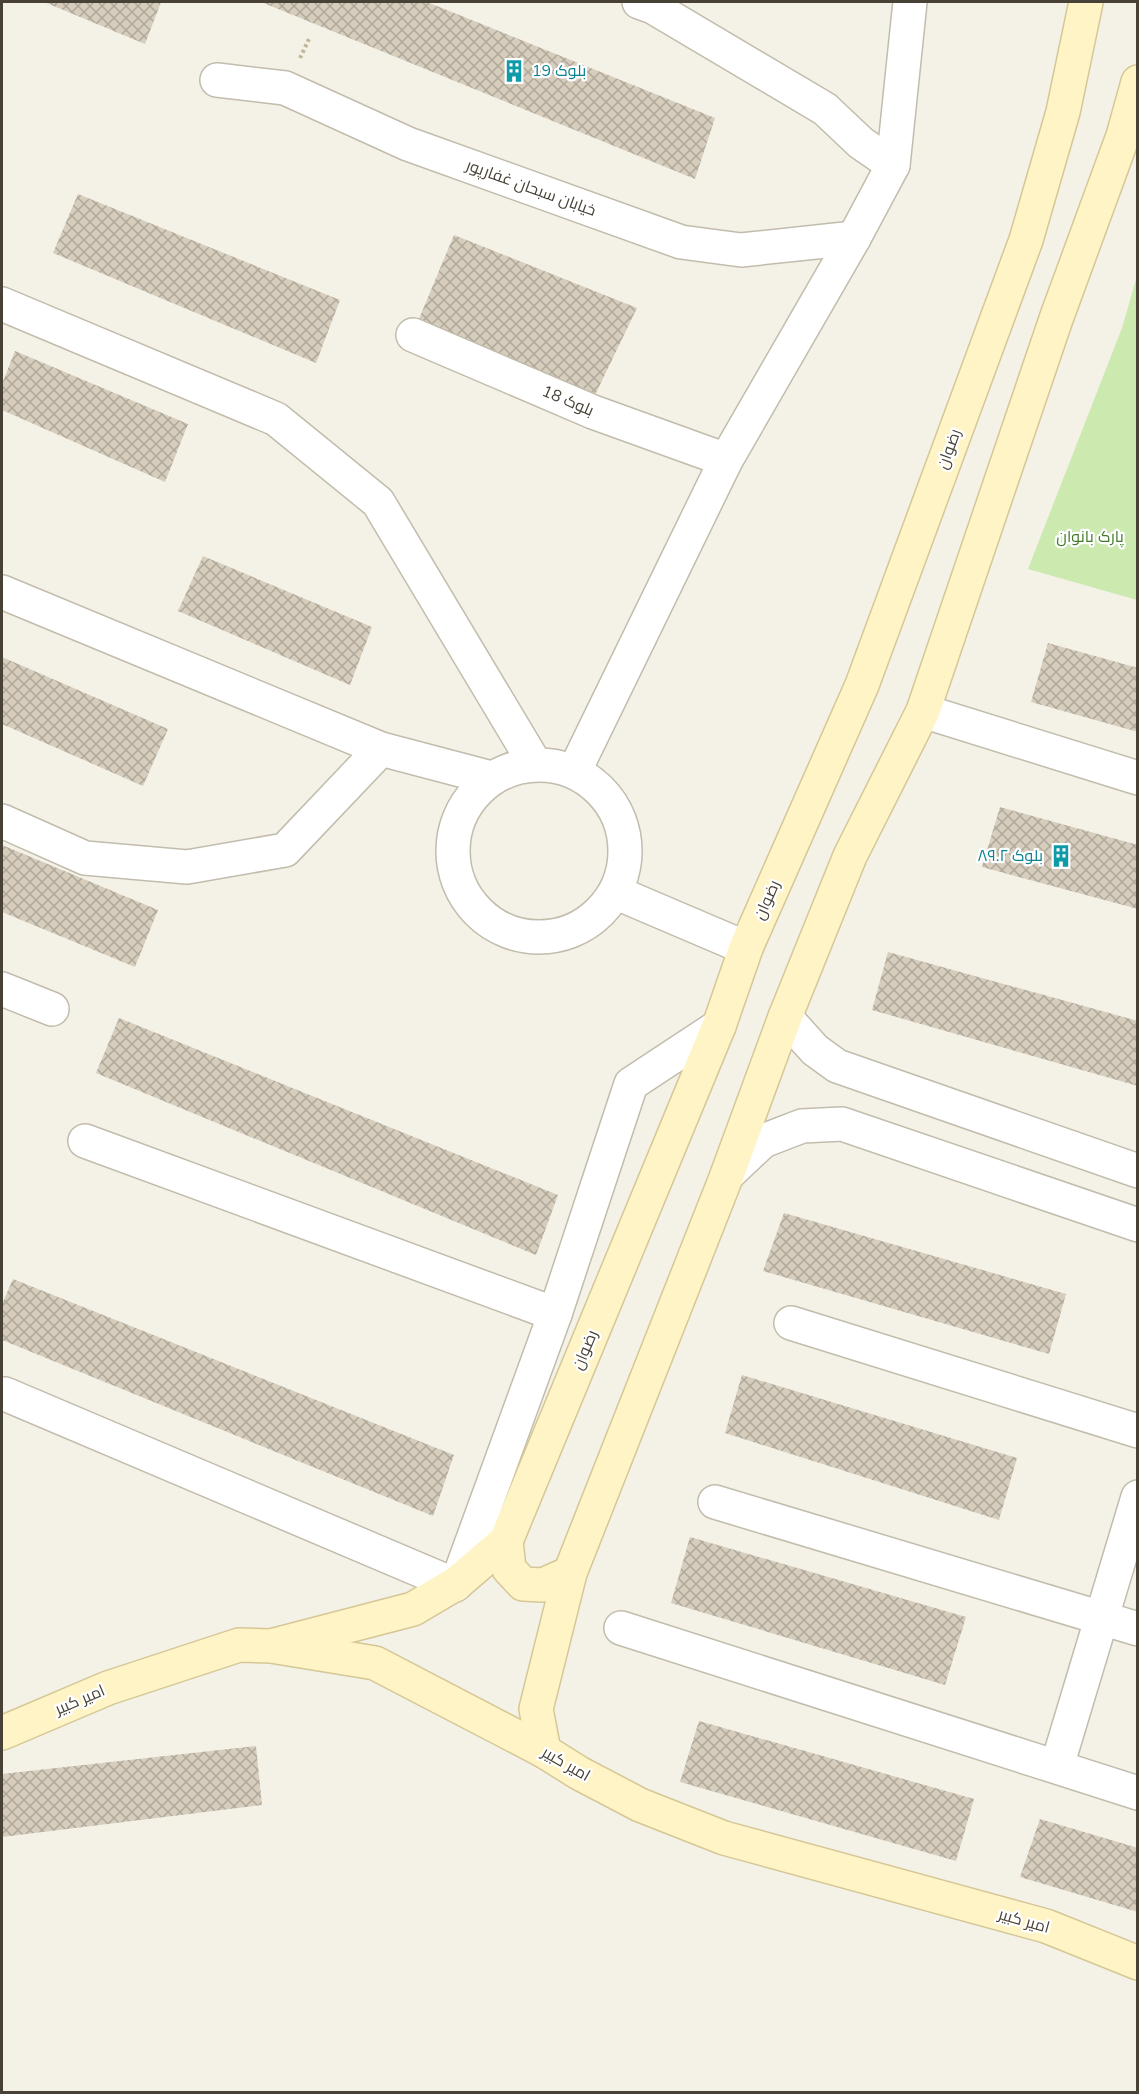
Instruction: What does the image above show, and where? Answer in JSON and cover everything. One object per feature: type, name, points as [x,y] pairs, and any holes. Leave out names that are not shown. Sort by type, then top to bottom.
[{"type":"main road","name":"رضوان","points":[[271,1646],[413,1610],[456,1584],[506,1540],[719,1026],[746,948],[862,685],[1026,240],[1063,112],[1086,2]]},
{"type":"main road","points":[[544,1751],[536,1709],[570,1573],[727,1174],[785,1017],[850,856],[922,711],[1056,319],[1123,136],[1137,82]]},
{"type":"main road","points":[[506,1540],[509,1569],[523,1584],[543,1585],[570,1573]]},
{"type":"main road","name":"امیر کبیر","points":[[2,1733],[108,1688],[239,1645],[271,1646],[375,1663],[544,1751],[579,1773],[640,1805],[724,1838],[1046,1926],[1137,1963]]},
{"type":"street","points":[[639,2],[653,7],[825,109],[861,142],[893,165]]},
{"type":"street","points":[[574,772],[726,460],[854,238],[893,165],[910,2]]},
{"type":"street","name":"خیابان سبحان غفارپور","points":[[217,80],[285,88],[408,144],[681,242],[741,250],[854,238]]},
{"type":"street","points":[[2,304],[276,419],[378,502],[535,764]]},
{"type":"street","name":"بلوک 18","points":[[413,335],[593,412],[726,460]]},
{"type":"street","points":[[2,592],[381,749],[491,778]]},
{"type":"street","points":[[922,711],[1137,778]]},
{"type":"street","points":[[2,821],[85,858],[187,867],[285,850],[381,749]]},
{"type":"street","points":[[535,764],[574,772],[611,801],[627,846],[617,893],[580,930],[527,939],[479,917],[452,872],[457,818],[491,778],[512,768],[535,764]]},
{"type":"street","points":[[617,893],[746,948]]},
{"type":"street","points":[[2,989],[52,1009]]},
{"type":"street","points":[[785,1017],[815,1050],[837,1066],[1137,1171]]},
{"type":"street","points":[[5,1394],[456,1584],[555,1314],[631,1084],[719,1026]]},
{"type":"street","points":[[727,1174],[763,1141],[802,1126],[842,1124],[1137,1225]]},
{"type":"street","points":[[85,1141],[555,1314]]},
{"type":"street","points":[[791,1323],[1137,1431]]},
{"type":"street","points":[[1057,1766],[1137,1497]]},
{"type":"street","points":[[715,1502],[1137,1629]]},
{"type":"street","points":[[621,1628],[1137,1793]]},
{"type":"green space","name":"پارک بانوان","points":[[1137,276],[1137,600],[1028,569],[1122,328]]},
{"type":"building","points":[[44,2],[161,2],[145,44]]},
{"type":"building","name":"بلوک 19","points":[[261,2],[427,2],[715,118],[695,179]]},
{"type":"building","points":[[78,194],[340,300],[316,363],[53,253]]},
{"type":"building","points":[[454,235],[637,308],[595,395],[416,326]]},
{"type":"building","points":[[15,351],[188,424],[165,482],[2,410],[2,384]]},
{"type":"building","points":[[203,556],[372,627],[350,685],[178,611]]},
{"type":"building","points":[[1048,643],[1138,668],[1138,732],[1031,702]]},
{"type":"building","points":[[2,657],[168,729],[143,786],[2,724]]},
{"type":"building","name":"بلوک ۸۹.۲","points":[[1000,807],[1138,845],[1138,909],[982,867]]},
{"type":"building","points":[[2,845],[158,910],[135,967],[2,912]]},
{"type":"building","points":[[888,952],[1138,1021],[1138,1086],[872,1010]]},
{"type":"building","points":[[119,1018],[558,1195],[536,1255],[96,1073]]},
{"type":"building","points":[[784,1213],[1066,1294],[1049,1354],[763,1271]]},
{"type":"building","points":[[13,1279],[454,1455],[433,1516],[2,1340],[2,1304]]},
{"type":"building","points":[[742,1375],[1017,1458],[999,1520],[725,1433]]},
{"type":"building","points":[[690,1537],[966,1617],[945,1685],[671,1603]]},
{"type":"building","points":[[699,1721],[974,1799],[956,1861],[680,1782]]},
{"type":"building","points":[[256,1746],[262,1805],[2,1837],[2,1774]]},
{"type":"building","points":[[1040,1819],[1138,1848],[1138,1912],[1020,1877]]},
{"type":"place","name":"بلوک 19","points":[[514,71]]},
{"type":"place","name":"بلوک ۸۹.۲","points":[[1061,856]]}]
